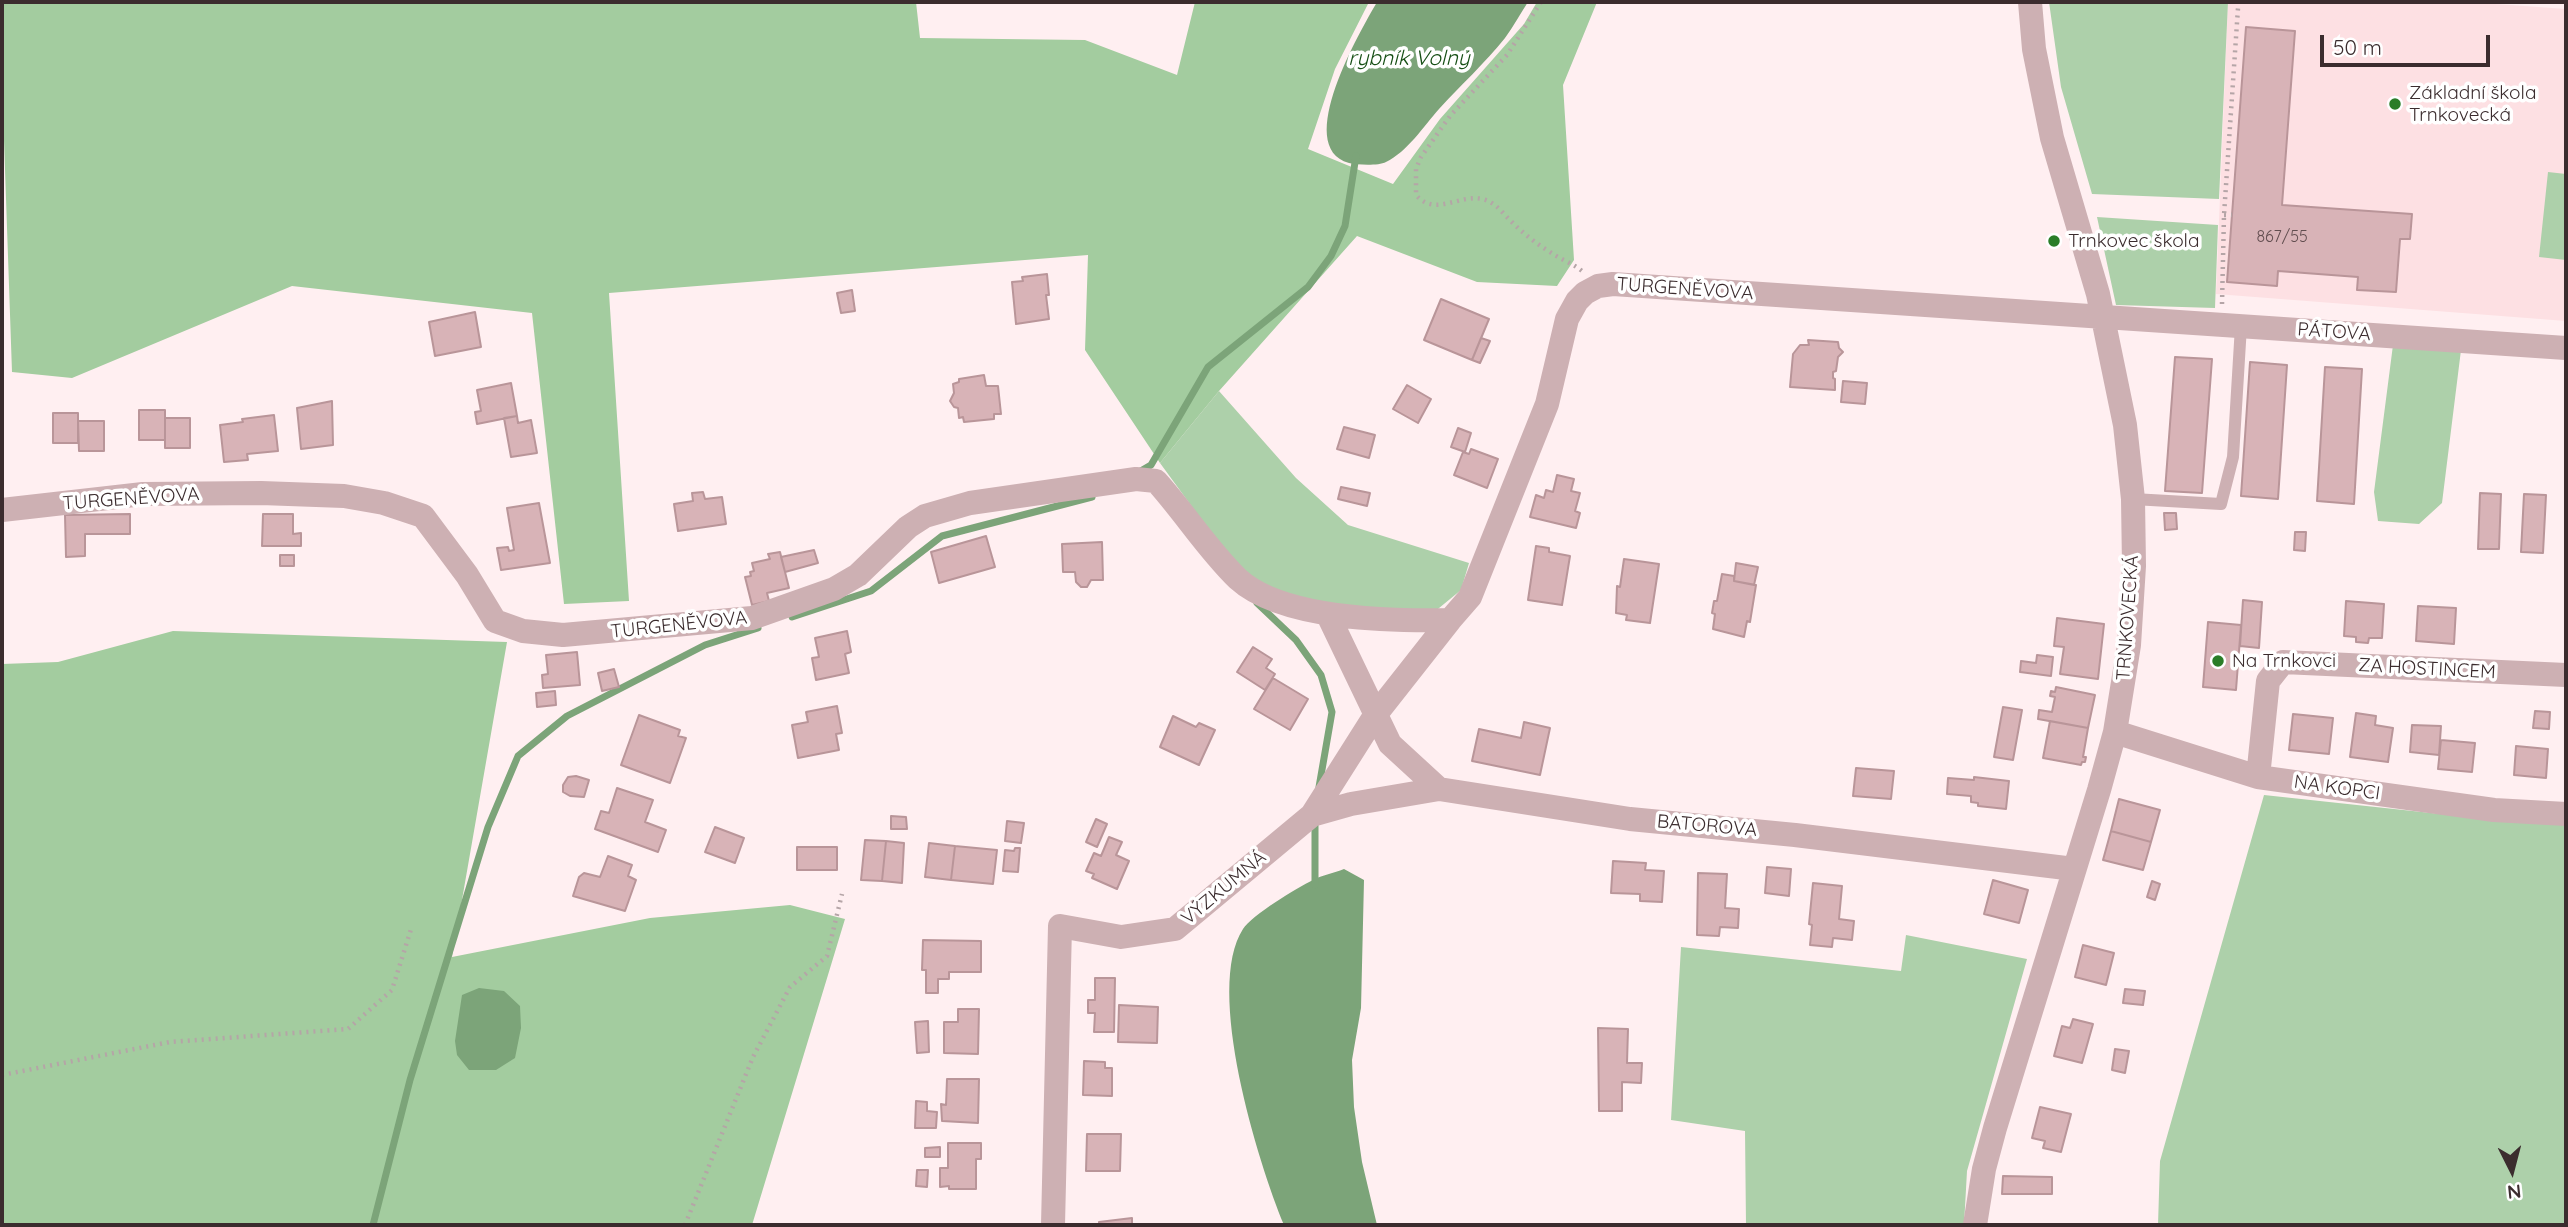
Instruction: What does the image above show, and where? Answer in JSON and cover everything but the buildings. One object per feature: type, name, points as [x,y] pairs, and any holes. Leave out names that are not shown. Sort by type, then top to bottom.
[{"type":"street","name":"TRNKOVECKÁ","points":[[1975,1225],[1977,1202],[1995,1128],[2115,732],[2129,645],[2134,566],[2133,499],[2125,425],[2103,317],[2052,138],[2034,49],[2030,2]]},
{"type":"street","name":"TURGENĚVOVA","points":[[2,510],[143,494],[330,495],[384,503],[423,516],[467,575],[495,621],[523,632],[563,635],[752,618],[842,584],[858,575],[908,527],[925,516],[971,502],[1136,479],[1156,481],[1182,509],[1204,544],[1255,592],[1328,615],[1402,621],[1450,620],[1471,597],[1547,404],[1567,319],[1577,302],[1598,286],[1613,284],[2103,317]]},
{"type":"street","name":"PÁTOVA","points":[[2103,317],[2566,348]]},
{"type":"street","points":[[1328,615],[1390,744],[1439,789]]},
{"type":"street","name":"VÝZKUMNÁ","points":[[1053,1225],[1060,926],[1121,937],[1175,929],[1312,815],[1377,714],[1450,620]]},
{"type":"street","name":"ZA HOSTINCEM","points":[[2258,777],[2268,681],[2283,662],[2566,676]]},
{"type":"street","name":"NA KOPCI","points":[[2115,732],[2258,777],[2494,810],[2566,814]]},
{"type":"street","name":"BATOROVA","points":[[1312,815],[1351,804],[1439,789],[1630,819],[1795,835],[2074,869]]},
{"type":"lane","points":[[2133,499],[2221,504],[2233,457],[2231,325]]},
{"type":"path","points":[[1541,2],[1507,55],[1450,116],[1421,157],[1416,169],[1416,195],[1429,204],[1440,205],[1466,198],[1482,199],[1496,205],[1529,238],[1575,265],[1598,286]]},
{"type":"path","points":[[2231,325],[2224,215],[2238,8]]},
{"type":"path","points":[[2224,215],[2232,215]]},
{"type":"path","points":[[685,1225],[759,1045],[790,987],[827,956],[842,894]]},
{"type":"path","points":[[2,1074],[170,1042],[348,1029],[392,990],[412,926]]},
{"type":"shaded area","points":[[2,2],[916,2],[920,38],[1085,40],[1177,75],[1195,2],[1369,2],[1335,69],[1308,149],[1393,184],[1440,119],[1524,24],[1537,2],[1597,2],[1563,85],[1574,260],[1557,286],[1477,282],[1357,236],[1219,391],[1160,463],[1085,350],[1088,255],[609,293],[629,601],[564,604],[532,313],[292,286],[72,378],[12,372],[2,83]]},
{"type":"shaded area","points":[[2049,2],[2228,2],[2219,199],[2092,194],[2061,87]]},
{"type":"shaded area","name":"Základní škola Trnkovecká","points":[[2228,2],[2468,2],[2566,9],[2566,321],[2216,294]]},
{"type":"shaded area","points":[[2548,172],[2566,174],[2566,260],[2539,257]]},
{"type":"shaded area","points":[[2097,217],[2218,225],[2215,308],[2116,305]]},
{"type":"shaded area","points":[[2393,345],[2461,350],[2442,503],[2419,524],[2378,521],[2374,492]]},
{"type":"shaded area","points":[[1219,391],[1296,478],[1348,525],[1469,563],[1461,590],[1433,613],[1327,608],[1256,582],[1222,548],[1160,463]]},
{"type":"shaded area","points":[[173,631],[507,642],[452,957],[650,918],[790,905],[845,919],[752,1225],[2,1225],[2,664],[58,662]]},
{"type":"shaded area","points":[[2264,795],[2487,819],[2566,824],[2566,1225],[2158,1225],[2160,1161]]},
{"type":"shaded area","points":[[1906,935],[2027,959],[1967,1171],[1964,1225],[1746,1225],[1745,1131],[1671,1120],[1681,947],[1901,971]]},
{"type":"water","name":"rybník Volný","points":[[1377,2],[1528,2],[1497,47],[1401,152],[1382,163],[1353,164],[1333,153],[1327,135],[1329,112],[1346,61]]},
{"type":"water","points":[[1344,869],[1364,880],[1361,1008],[1352,1060],[1354,1107],[1362,1162],[1377,1225],[1284,1225],[1261,1161],[1239,1076],[1229,992],[1232,956],[1243,929],[1255,917],[1306,884]]},
{"type":"water","points":[[479,988],[504,991],[520,1006],[521,1028],[515,1058],[496,1070],[469,1070],[457,1055],[455,1041],[462,995]]},
{"type":"waterway","points":[[1139,472],[1151,465],[1208,367],[1308,287],[1331,256],[1345,226],[1356,156]]},
{"type":"waterway","points":[[792,617],[871,591],[942,536],[1092,497]]},
{"type":"waterway","points":[[1257,603],[1296,640],[1321,675],[1332,712],[1319,787]]},
{"type":"waterway","points":[[373,1225],[410,1080],[488,827],[518,756],[567,716],[705,645],[758,628]]},
{"type":"waterway","points":[[1315,820],[1315,885]]},
{"type":"place","name":"Základní škola Trnkovecká","points":[[2395,104]]},
{"type":"place","name":"Trnkovec škola","points":[[2054,241]]},
{"type":"place","name":"Na Trnkovci","points":[[2218,661]]}]
